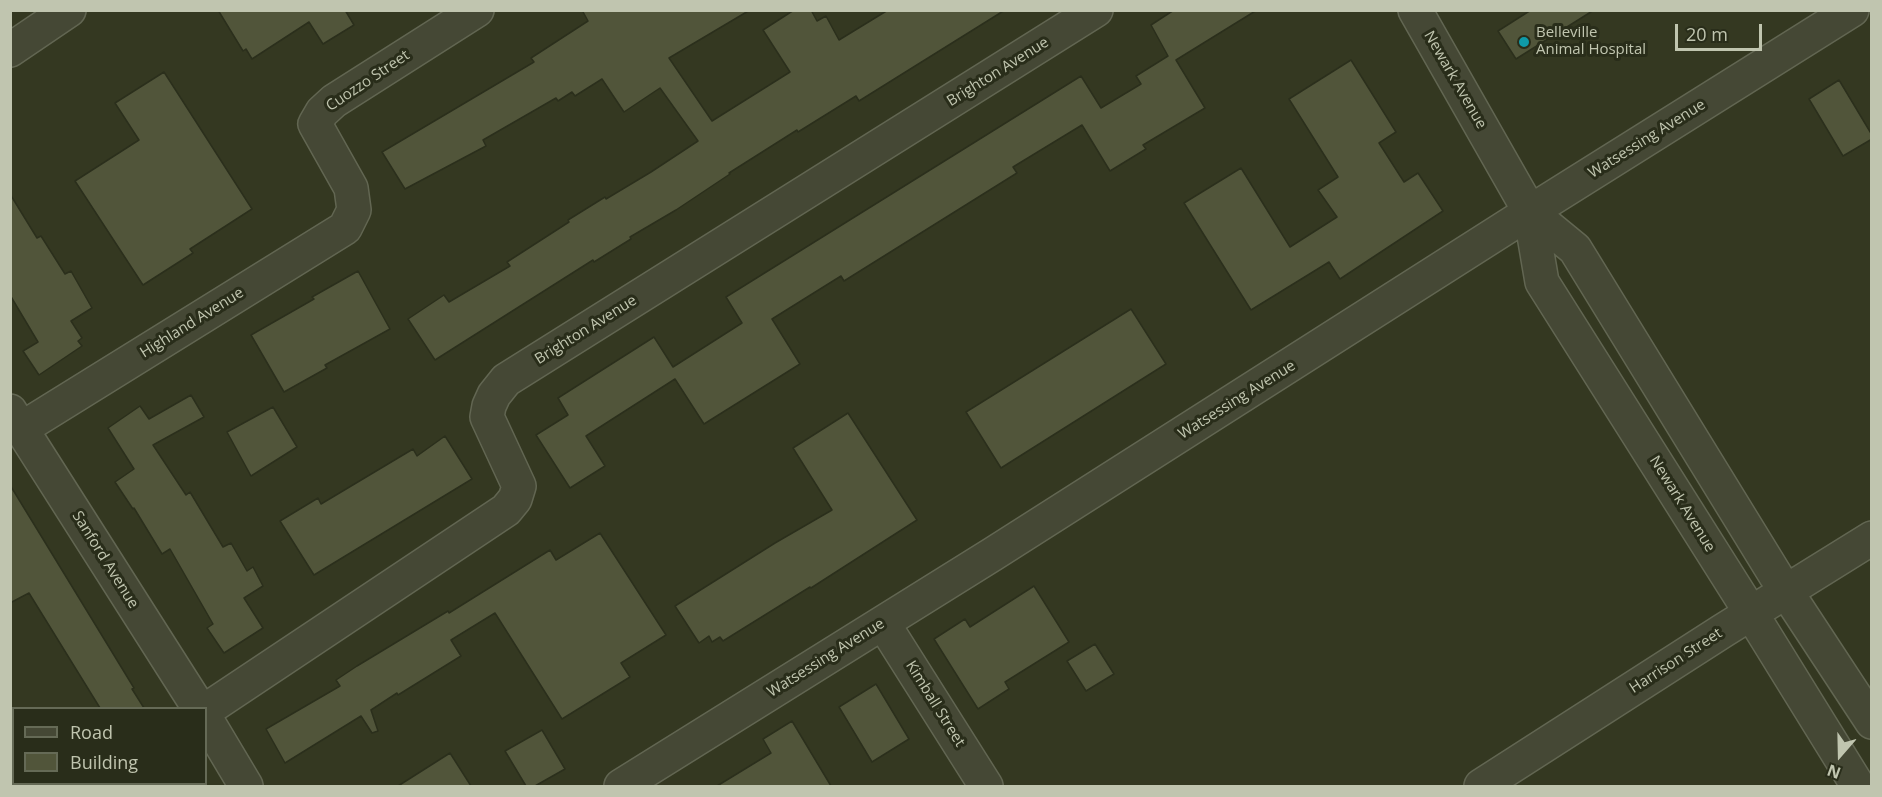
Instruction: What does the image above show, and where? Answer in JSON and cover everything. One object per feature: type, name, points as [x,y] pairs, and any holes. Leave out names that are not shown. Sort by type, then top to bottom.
[{"type":"street","points":[[10,50],[69,10]]},
{"type":"street","name":"Cuozzo Street","points":[[354,210],[351,188],[315,124],[322,112],[334,101],[477,10]]},
{"type":"street","name":"Brighton Avenue","points":[[207,709],[506,510],[515,499],[519,486],[487,417],[494,395],[506,380],[1096,10]]},
{"type":"street","name":"Newark Avenue","points":[[1415,10],[1530,212],[1542,282],[1858,786]]},
{"type":"street","name":"Watsessing Avenue","points":[[621,786],[1242,398],[1530,212],[1852,10]]},
{"type":"street","name":"Highland Avenue","points":[[16,420],[345,228],[354,210]]},
{"type":"street","name":"Newark Avenue","points":[[1530,212],[1575,249],[1786,591],[1872,722]]},
{"type":"street","name":"Sanford Avenue","points":[[16,420],[198,707]]},
{"type":"street","name":"Harrison Street","points":[[1482,786],[1872,538]]},
{"type":"street","name":"Kimball Street","points":[[883,622],[986,786]]},
{"type":"street","points":[[207,721],[246,786]]},
{"type":"building","points":[[218,10],[345,10],[354,25],[323,44],[309,22],[252,59],[246,49],[243,51]]},
{"type":"building","points":[[582,10],[750,10],[669,58],[712,121],[790,72],[763,30],[794,10],[811,10],[817,21],[826,16],[839,40],[888,10],[1005,10],[859,101],[856,96],[798,132],[797,130],[676,210],[630,237],[631,239],[594,262],[593,260],[435,360],[408,319],[444,295],[449,302],[510,266],[507,262],[569,222],[568,220],[651,172],[698,141],[660,88],[624,112],[602,79],[575,96],[572,92],[558,101],[556,98],[483,140],[486,146],[405,189],[382,152],[534,62],[531,58],[588,21]]},
{"type":"building","points":[[1174,10],[1257,10],[1176,60],[1205,108],[1143,145],[1146,149],[1110,171],[1082,125],[1013,167],[1017,173],[844,281],[841,276],[772,319],[800,364],[704,424],[675,379],[586,436],[605,466],[570,488],[536,435],[568,415],[558,398],[654,337],[673,367],[742,323],[726,297],[1081,76],[1101,108],[1141,84],[1136,76],[1168,56],[1151,25]]},
{"type":"building","name":"Belleville Animal Hospital","points":[[1531,10],[1594,10],[1516,59],[1498,31]]},
{"type":"building","points":[[1351,60],[1396,132],[1379,143],[1404,182],[1418,173],[1443,211],[1340,279],[1329,262],[1251,310],[1184,203],[1241,168],[1290,247],[1337,217],[1318,190],[1338,177],[1289,99]]},
{"type":"building","points":[[164,72],[252,209],[190,249],[193,253],[143,285],[75,181],[139,140],[115,103]]},
{"type":"building","points":[[1839,80],[1872,135],[1872,139],[1843,156],[1809,99]]},
{"type":"building","points":[[10,194],[37,238],[41,236],[65,274],[71,271],[92,308],[71,321],[82,338],[78,341],[82,346],[39,375],[23,351],[38,342],[10,295]]},
{"type":"building","points":[[358,271],[390,329],[325,365],[327,368],[284,392],[251,335]]},
{"type":"building","points":[[1131,309],[1166,364],[1001,468],[966,412]]},
{"type":"building","points":[[191,395],[204,417],[153,445],[186,495],[190,492],[223,547],[231,543],[247,571],[253,567],[263,586],[244,598],[263,628],[224,653],[207,628],[213,624],[170,549],[162,554],[115,482],[134,469],[108,428],[140,406],[149,419]]},
{"type":"building","points":[[273,407],[297,447],[251,476],[227,432]]},
{"type":"building","points":[[848,413],[917,520],[723,641],[720,637],[712,642],[709,636],[699,643],[675,606],[832,510],[793,448]]},
{"type":"building","points":[[445,436],[472,479],[314,575],[280,521],[318,498],[321,504],[413,449],[417,456]]},
{"type":"building","points":[[10,485],[143,707],[99,707],[29,593],[10,603]]},
{"type":"building","points":[[600,533],[666,635],[621,663],[630,677],[562,719],[495,613],[451,640],[461,656],[371,710],[378,731],[372,733],[361,716],[285,763],[266,729],[340,686],[336,680],[357,666],[448,611],[449,613],[550,550],[556,560]]},
{"type":"building","points":[[1034,586],[1069,642],[1005,682],[1009,689],[978,709],[934,639],[965,619],[970,627]]},
{"type":"building","points":[[1095,644],[1114,674],[1086,691],[1067,661]]},
{"type":"building","points":[[876,684],[909,739],[872,762],[839,707]]},
{"type":"building","points":[[792,721],[831,786],[717,786],[771,753],[763,739]]},
{"type":"building","points":[[542,730],[565,769],[535,786],[526,786],[505,751]]},
{"type":"building","points":[[450,753],[471,786],[398,786]]},
{"type":"place","name":"Belleville Animal Hospital","points":[[1524,42]]}]
